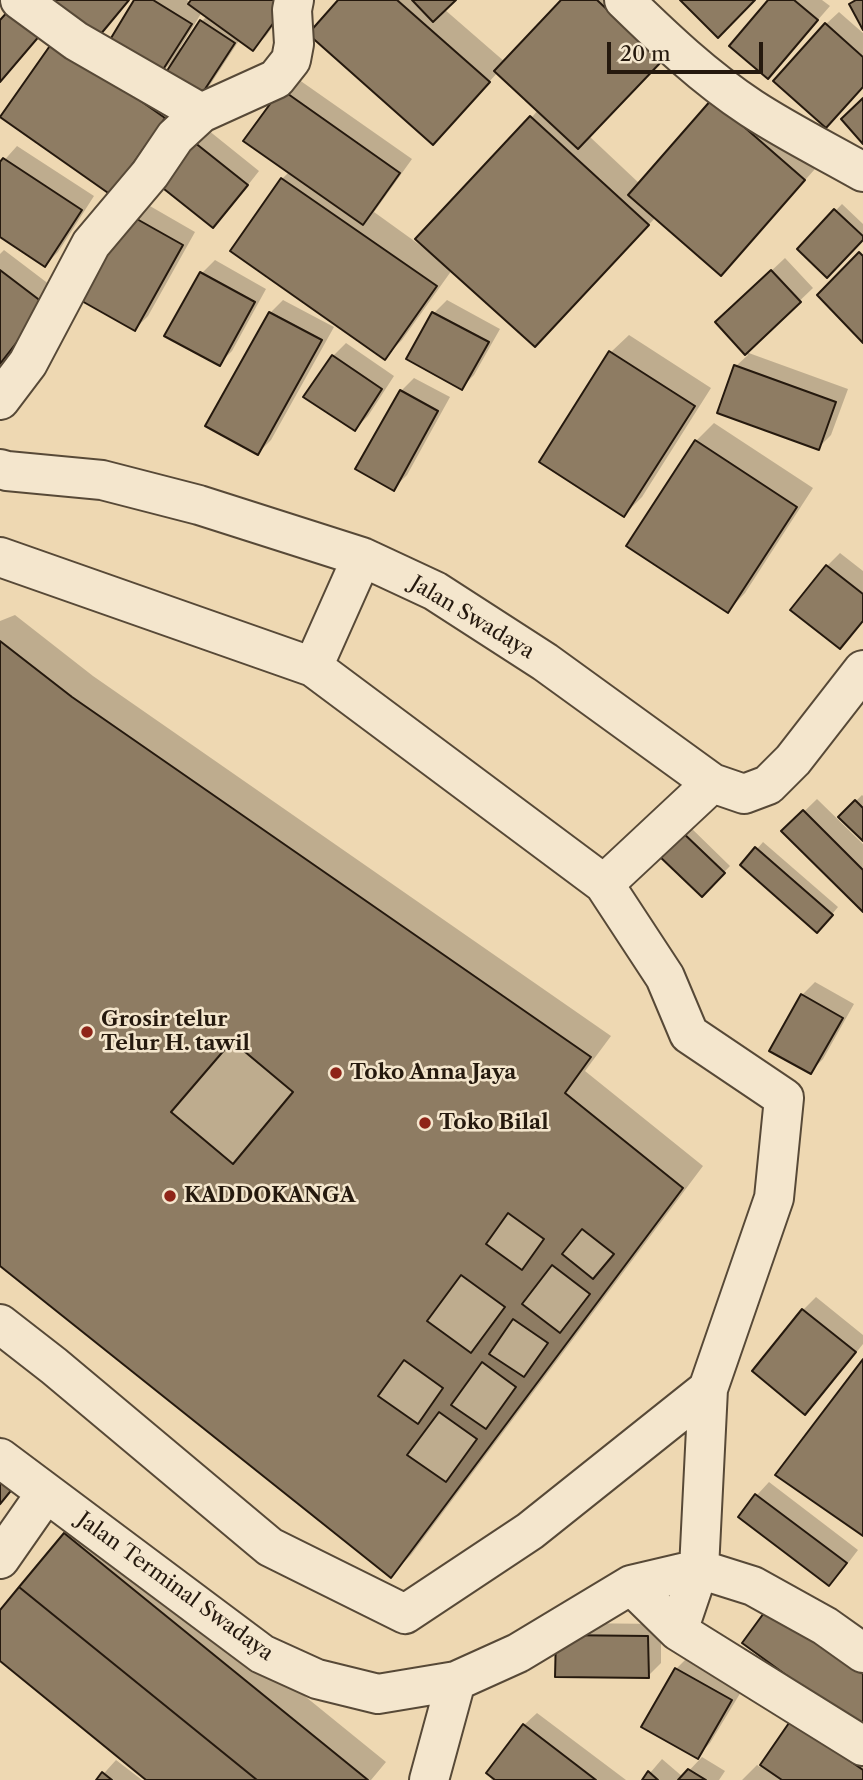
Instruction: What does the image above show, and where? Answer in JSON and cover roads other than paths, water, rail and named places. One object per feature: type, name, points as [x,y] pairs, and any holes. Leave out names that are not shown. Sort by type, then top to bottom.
[{"type":"street","points":[[20,0],[76,41],[201,113]]},
{"type":"street","points":[[0,400],[28,363],[91,244],[150,174],[175,137],[201,113],[276,79],[291,60],[294,44],[294,0]]},
{"type":"street","points":[[624,0],[669,45],[716,83],[753,109],[863,172]]},
{"type":"street","name":"Jalan Swadaya","points":[[0,469],[102,480],[198,505],[362,557],[435,591],[545,662],[712,783],[744,794],[768,785],[793,760],[863,670]]},
{"type":"street","points":[[0,557],[313,667],[604,884],[665,977],[689,1034],[785,1098],[774,1198],[708,1389],[699,1569],[678,1631]]},
{"type":"street","points":[[313,667],[362,557]]},
{"type":"street","points":[[604,884],[712,783]]},
{"type":"street","points":[[0,1324],[270,1547],[405,1614],[530,1531],[708,1389]]},
{"type":"street","name":"Jalan Terminal Swadaya","points":[[0,1458],[262,1654],[317,1679],[378,1695],[456,1681],[518,1653],[631,1585],[699,1569]]},
{"type":"street","points":[[0,1559],[46,1493]]},
{"type":"street","points":[[699,1569],[753,1586],[825,1626],[863,1653]]},
{"type":"street","points":[[631,1585],[678,1631],[863,1746]]},
{"type":"street","points":[[429,1780],[456,1681]]},
{"type":"place","name":"Grosir telur Telur H. tawil","points":[[87,1032]]},
{"type":"place","name":"Toko Anna Jaya","points":[[336,1073]]},
{"type":"place","name":"Toko Bilal","points":[[425,1123]]},
{"type":"place","name":"KADDOKANGA","points":[[170,1196]]}]
